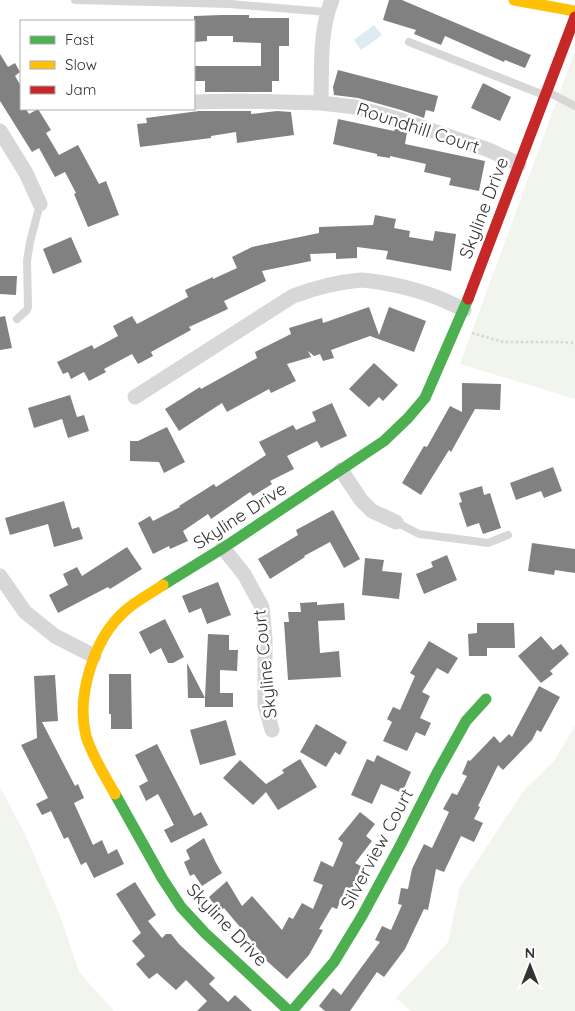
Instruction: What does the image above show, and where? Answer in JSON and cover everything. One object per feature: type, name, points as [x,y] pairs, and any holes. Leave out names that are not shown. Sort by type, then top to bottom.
[{"type":"street","points":[[514,0],[575,11]]},
{"type":"street","points":[[321,103],[322,44],[330,6]]},
{"type":"street","name":"Skyline Drive","points":[[291,1011],[205,933],[181,907],[162,878],[94,756],[86,735],[84,699],[94,656],[109,630],[124,612],[384,441],[425,398],[464,310],[575,17]]},
{"type":"street","name":"Roundhill Court","points":[[195,102],[321,103],[355,107],[398,119],[489,150],[519,164]]},
{"type":"street","points":[[0,131],[26,173],[40,204]]},
{"type":"street","points":[[136,397],[293,296],[312,289],[337,283],[363,280],[402,286],[429,294],[464,310]]},
{"type":"street","points":[[341,470],[361,500],[372,511],[396,522]]},
{"type":"street","name":"Skyline Court","points":[[223,548],[244,574],[262,607],[265,639],[266,705],[272,730]]},
{"type":"street","points":[[0,576],[25,612],[56,636],[94,656]]},
{"type":"street","name":"Silverview Court","points":[[291,1011],[334,962],[362,916],[466,721],[486,699]]},
{"type":"lane","points":[[75,0],[230,2],[330,6]]},
{"type":"lane","points":[[409,42],[575,106]]},
{"type":"lane","points":[[17,319],[28,307],[27,261],[40,204]]},
{"type":"lane","points":[[396,522],[419,534],[488,543],[508,535]]},
{"type":"path","points":[[456,329],[503,342],[575,343]]},
{"type":"shaded area","points":[[374,25],[382,35],[361,50],[354,40]]},
{"type":"shaded area","points":[[575,51],[575,399],[460,364]]},
{"type":"shaded area","points":[[575,726],[575,1011],[411,1011],[396,998],[448,942],[460,887],[525,789],[554,761]]},
{"type":"shaded area","points":[[0,787],[26,836],[62,921],[79,972],[114,1011],[0,1011]]},
{"type":"building","points":[[389,0],[402,0],[531,55],[525,68],[505,60],[504,62],[445,36],[441,45],[414,34],[416,30],[383,20]]},
{"type":"building","points":[[249,15],[249,18],[289,18],[289,46],[279,46],[279,81],[272,81],[272,92],[205,92],[205,81],[195,81],[195,66],[261,66],[261,43],[233,42],[233,36],[207,36],[207,41],[195,42],[194,16]]},
{"type":"building","points":[[0,54],[8,67],[15,63],[20,72],[15,76],[20,84],[20,110],[27,110],[29,114],[39,110],[51,130],[46,133],[59,155],[78,145],[99,184],[106,181],[119,215],[88,227],[74,194],[76,193],[65,172],[55,177],[39,148],[32,152],[0,101]]},
{"type":"building","points":[[338,70],[438,96],[434,112],[426,110],[424,118],[358,98],[334,95],[333,87]]},
{"type":"building","points":[[483,83],[511,97],[500,121],[471,108]]},
{"type":"building","points":[[199,111],[251,111],[251,114],[277,111],[291,112],[294,135],[237,143],[236,132],[211,136],[211,138],[140,147],[137,124],[147,123],[146,118]]},
{"type":"building","points":[[338,119],[394,131],[395,128],[407,132],[405,144],[485,161],[479,191],[449,185],[451,178],[424,172],[426,164],[390,156],[390,158],[377,156],[377,154],[333,144]]},
{"type":"building","points":[[375,215],[396,219],[394,228],[410,231],[409,237],[433,241],[435,231],[456,234],[451,271],[386,259],[388,251],[357,247],[357,258],[336,259],[336,253],[310,254],[311,261],[262,271],[266,281],[224,301],[228,309],[189,327],[191,330],[151,352],[153,356],[138,364],[132,354],[104,369],[106,372],[89,381],[84,372],[71,379],[68,372],[63,374],[57,362],[92,345],[94,349],[118,336],[113,326],[132,316],[137,324],[188,297],[185,290],[237,268],[232,257],[252,247],[319,233],[319,227],[373,225]]},
{"type":"building","points":[[71,237],[82,262],[53,274],[43,249]]},
{"type":"building","points":[[0,276],[17,276],[16,295],[0,294]]},
{"type":"building","points":[[369,307],[379,335],[389,307],[426,321],[414,352],[370,336],[331,350],[334,358],[323,361],[320,354],[314,356],[308,351],[311,357],[287,364],[296,381],[271,393],[269,389],[227,412],[222,403],[179,431],[165,409],[200,387],[201,389],[257,358],[255,352],[291,334],[289,328],[322,318],[323,323]]},
{"type":"building","points":[[5,316],[12,348],[0,350],[0,317]]},
{"type":"building","points":[[374,363],[398,385],[383,401],[379,397],[369,407],[349,389]]},
{"type":"building","points":[[462,383],[501,384],[500,410],[475,409],[451,452],[449,450],[421,495],[402,483],[424,446],[427,447],[450,406],[462,412]]},
{"type":"building","points":[[70,395],[77,417],[84,415],[89,431],[68,438],[62,419],[34,428],[28,408]]},
{"type":"building","points":[[332,403],[347,436],[321,448],[317,441],[287,456],[294,469],[270,481],[272,484],[253,496],[250,492],[211,519],[208,514],[183,531],[188,541],[170,549],[169,546],[153,554],[138,523],[150,516],[153,521],[180,507],[214,484],[216,487],[266,455],[259,442],[293,425],[296,430],[316,421],[312,412]]},
{"type":"building","points":[[167,427],[185,462],[164,473],[159,462],[130,461],[130,441],[138,441]]},
{"type":"building","points":[[553,467],[562,491],[544,498],[541,491],[516,500],[510,483]]},
{"type":"building","points":[[482,486],[484,495],[490,493],[501,528],[483,534],[479,523],[467,527],[459,503],[462,502],[459,493]]},
{"type":"building","points":[[64,501],[72,529],[79,527],[83,539],[54,547],[48,524],[10,535],[5,518]]},
{"type":"building","points":[[333,510],[360,559],[344,568],[330,542],[304,556],[270,579],[258,559],[298,535],[296,530]]},
{"type":"building","points":[[532,543],[575,549],[575,573],[555,570],[554,575],[528,571]]},
{"type":"building","points":[[127,547],[142,569],[110,589],[108,587],[58,613],[49,595],[68,585],[63,574],[77,567],[82,576]]},
{"type":"building","points":[[447,555],[457,580],[424,594],[416,574],[433,567],[431,562]]},
{"type":"building","points":[[365,558],[384,560],[382,571],[402,573],[399,599],[362,595]]},
{"type":"building","points":[[218,582],[231,615],[207,624],[201,608],[189,613],[182,596]]},
{"type":"building","points":[[317,602],[317,605],[344,603],[345,620],[318,621],[320,653],[339,651],[341,677],[288,680],[284,622],[289,622],[288,612],[301,612],[300,603]]},
{"type":"building","points":[[165,619],[184,657],[173,663],[168,663],[161,648],[150,654],[139,632]]},
{"type":"building","points":[[477,623],[514,623],[515,648],[487,648],[487,656],[469,656],[468,634],[477,633]]},
{"type":"building","points":[[208,634],[229,635],[229,650],[238,650],[237,671],[220,670],[220,693],[233,693],[233,707],[205,707]]},
{"type":"building","points":[[541,636],[553,650],[561,644],[569,654],[550,671],[553,674],[541,683],[518,656]]},
{"type":"building","points":[[429,641],[458,658],[448,674],[437,668],[422,692],[430,696],[420,718],[431,723],[425,736],[416,732],[407,751],[383,741],[392,722],[387,719],[393,707],[400,710],[415,676],[410,673]]},
{"type":"building","points":[[187,663],[205,698],[188,698]]},
{"type":"building","points":[[109,674],[131,674],[132,729],[111,729]]},
{"type":"building","points":[[55,675],[58,721],[42,722],[75,786],[78,784],[84,798],[74,803],[93,845],[102,840],[108,854],[117,849],[124,864],[94,878],[86,862],[81,865],[68,837],[64,839],[51,811],[42,815],[36,804],[48,798],[21,745],[37,738],[34,676]]},
{"type":"building","points":[[539,686],[560,697],[541,732],[537,730],[532,740],[503,770],[498,765],[478,806],[480,807],[474,819],[483,823],[474,842],[461,836],[444,872],[436,869],[428,910],[424,909],[405,949],[384,977],[377,972],[350,1011],[325,1011],[319,1006],[333,988],[341,995],[380,942],[375,940],[382,926],[391,930],[402,905],[398,904],[401,888],[408,889],[412,869],[424,844],[432,848],[449,812],[443,809],[452,793],[457,795],[467,776],[462,774],[468,760],[470,761],[494,736],[500,743],[509,734],[512,737]]},
{"type":"building","points":[[226,720],[236,755],[200,765],[190,730]]},
{"type":"building","points":[[316,724],[347,742],[340,755],[335,752],[326,767],[300,752]]},
{"type":"building","points":[[157,744],[194,816],[201,812],[208,825],[171,843],[164,830],[174,825],[158,794],[146,801],[139,786],[148,781],[135,755]]},
{"type":"building","points":[[377,755],[411,772],[402,793],[381,784],[372,804],[351,795],[367,759],[374,762]]},
{"type":"building","points":[[300,759],[317,787],[278,810],[266,792],[253,805],[223,778],[240,760],[266,784],[284,773],[282,770]]},
{"type":"building","points":[[360,812],[375,824],[366,836],[372,841],[355,863],[361,866],[352,890],[346,887],[337,909],[332,907],[319,929],[323,930],[309,955],[287,979],[259,954],[261,952],[224,908],[218,911],[209,897],[227,881],[242,906],[252,896],[282,930],[289,917],[293,919],[302,903],[313,909],[323,885],[313,881],[321,861],[333,867],[343,843],[338,839]]},
{"type":"building","points":[[204,838],[222,873],[202,886],[194,874],[190,876],[184,862],[190,859],[186,850]]},
{"type":"building","points":[[135,882],[156,915],[148,921],[162,938],[166,934],[171,934],[215,978],[209,984],[228,1002],[235,995],[252,1011],[197,1011],[207,1001],[186,980],[176,990],[157,973],[149,979],[136,964],[145,956],[132,941],[141,933],[116,894]]},
{"type":"traffic: fast","points":[[163,585],[223,548],[384,441],[425,398],[468,299]]},
{"type":"traffic: fast","points":[[292,1011],[334,962],[362,916],[466,721],[486,699]]},
{"type":"traffic: fast","points":[[115,794],[162,878],[181,907],[205,933],[289,1011]]},
{"type":"traffic: slow","points":[[514,0],[575,11]]},
{"type":"traffic: slow","points":[[115,794],[95,758],[86,736],[84,720],[86,686],[96,652],[114,622],[129,607],[163,585]]},
{"type":"traffic: jam","points":[[468,299],[575,17]]}]
